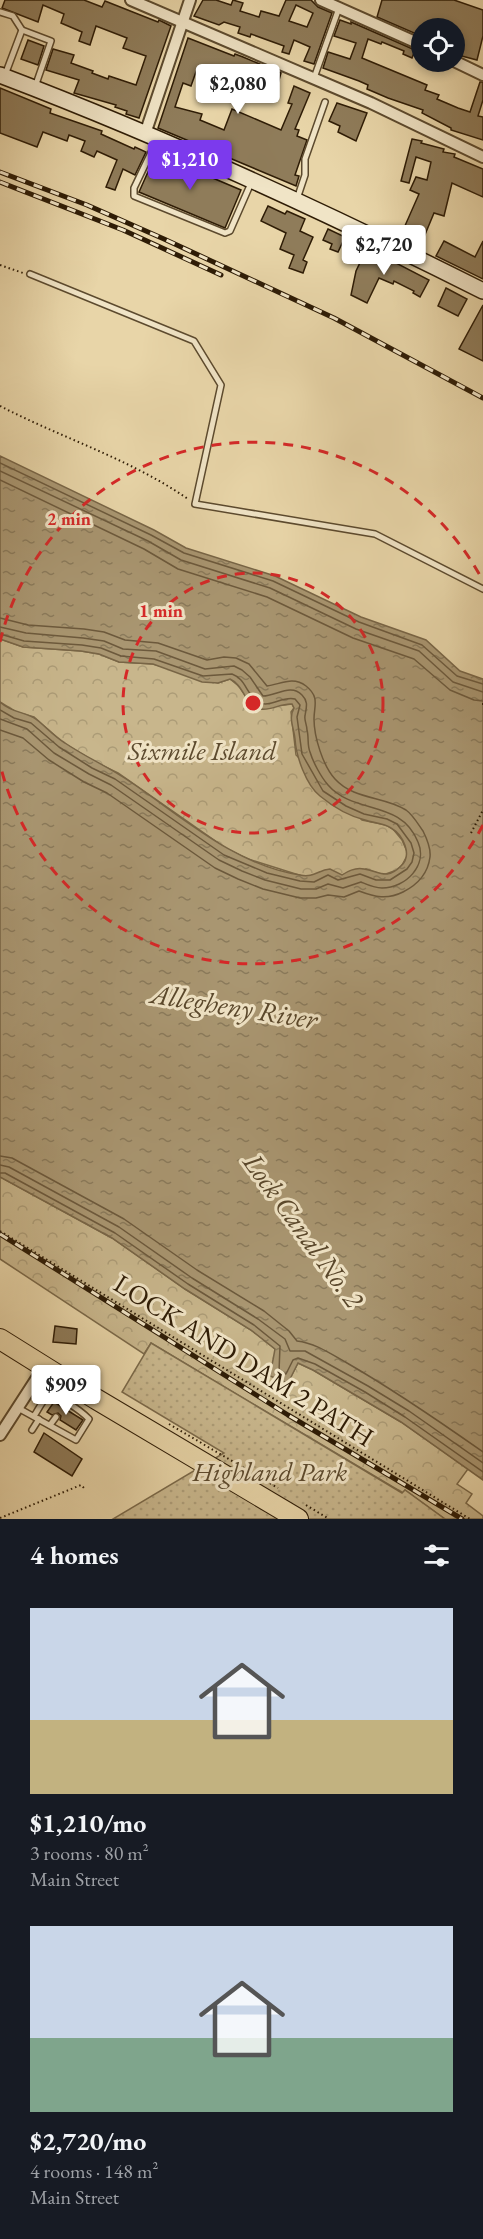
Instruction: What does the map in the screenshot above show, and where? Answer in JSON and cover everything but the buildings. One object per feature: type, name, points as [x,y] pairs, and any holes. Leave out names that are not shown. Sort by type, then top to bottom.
[{"type":"highway","points":[[0,1340],[44,1367],[90,1407],[125,1416],[252,1482],[293,1518]]},
{"type":"main road","points":[[2,76],[253,179],[483,291]]},
{"type":"street","points":[[131,0],[371,103],[483,157]]},
{"type":"street","points":[[151,136],[190,0]]},
{"type":"street","points":[[321,0],[411,40]]},
{"type":"street","points":[[465,66],[483,74]]},
{"type":"street","points":[[0,1435],[4,1423],[18,1408],[44,1367]]},
{"type":"lane","points":[[314,78],[339,8]]},
{"type":"lane","points":[[0,12],[13,16],[22,30],[51,41],[35,88]]},
{"type":"lane","points":[[2,76],[22,30]]},
{"type":"lane","points":[[297,199],[305,175],[305,159],[325,102]]},
{"type":"lane","points":[[151,136],[134,188],[134,196],[225,233],[230,231],[253,179]]},
{"type":"lane","points":[[30,274],[194,340],[221,385],[195,504],[375,534],[483,589]]},
{"type":"lane","points":[[18,1408],[36,1418],[50,1425],[76,1440],[89,1419],[90,1407],[77,1412],[51,1395],[46,1398],[36,1418],[32,1430]]},
{"type":"lane","points":[[50,1425],[56,1417]]},
{"type":"lane","points":[[64,1434],[69,1426]]},
{"type":"path","points":[[0,265],[30,274]]},
{"type":"path","points":[[0,406],[32,423],[138,469],[195,504]]},
{"type":"path","points":[[471,833],[483,810]]},
{"type":"path","name":"LOCK AND DAM 2 PATH","points":[[0,1231],[470,1519]]},
{"type":"path","points":[[167,1423],[252,1482]]},
{"type":"path","points":[[0,1518],[81,1485],[85,1489]]},
{"type":"green space","name":"Sixmile Island","points":[[0,639],[23,647],[81,651],[99,654],[119,662],[153,664],[218,683],[230,679],[240,687],[249,702],[292,704],[296,755],[362,820],[386,825],[393,829],[402,840],[408,854],[397,870],[383,875],[366,869],[342,875],[320,872],[313,876],[302,876],[248,859],[227,849],[118,773],[62,742],[34,717],[16,712],[0,702]]},
{"type":"green space","points":[[0,1177],[112,1238],[185,1289],[251,1330],[275,1349],[288,1382],[298,1363],[313,1370],[401,1422],[468,1469],[457,1484],[472,1494],[466,1503],[483,1516],[483,1519],[445,1519],[405,1490],[403,1493],[151,1343],[144,1354],[0,1259]]},
{"type":"green space","name":"Highland Park","points":[[151,1343],[402,1493],[405,1490],[445,1519],[113,1519],[224,1453],[122,1392]]},
{"type":"water","points":[[0,456],[154,530],[186,548],[275,576],[361,617],[426,640],[460,671],[483,679],[483,1480],[401,1422],[313,1370],[298,1363],[288,1383],[270,1376],[275,1349],[251,1330],[185,1289],[112,1238],[0,1177],[0,702],[10,709],[33,717],[61,741],[124,778],[212,839],[232,851],[276,870],[305,876],[330,869],[342,875],[358,869],[387,874],[396,871],[401,866],[405,861],[406,851],[403,840],[391,828],[347,813],[320,796],[310,785],[297,754],[291,719],[294,708],[292,704],[260,709],[251,704],[235,682],[230,679],[218,683],[202,682],[153,664],[119,662],[99,654],[81,651],[23,647],[0,639]]},
{"type":"railway","points":[[0,172],[87,205],[334,318],[483,398]]},
{"type":"railway","points":[[0,182],[123,230],[221,275]]},
{"type":"railway","points":[[0,1234],[288,1415],[462,1519]]},
{"type":"water label","name":"Allegheny River","points":[[234,1006]]},
{"type":"water label","name":"Lock Canal No. 2","points":[[304,1230]]}]
